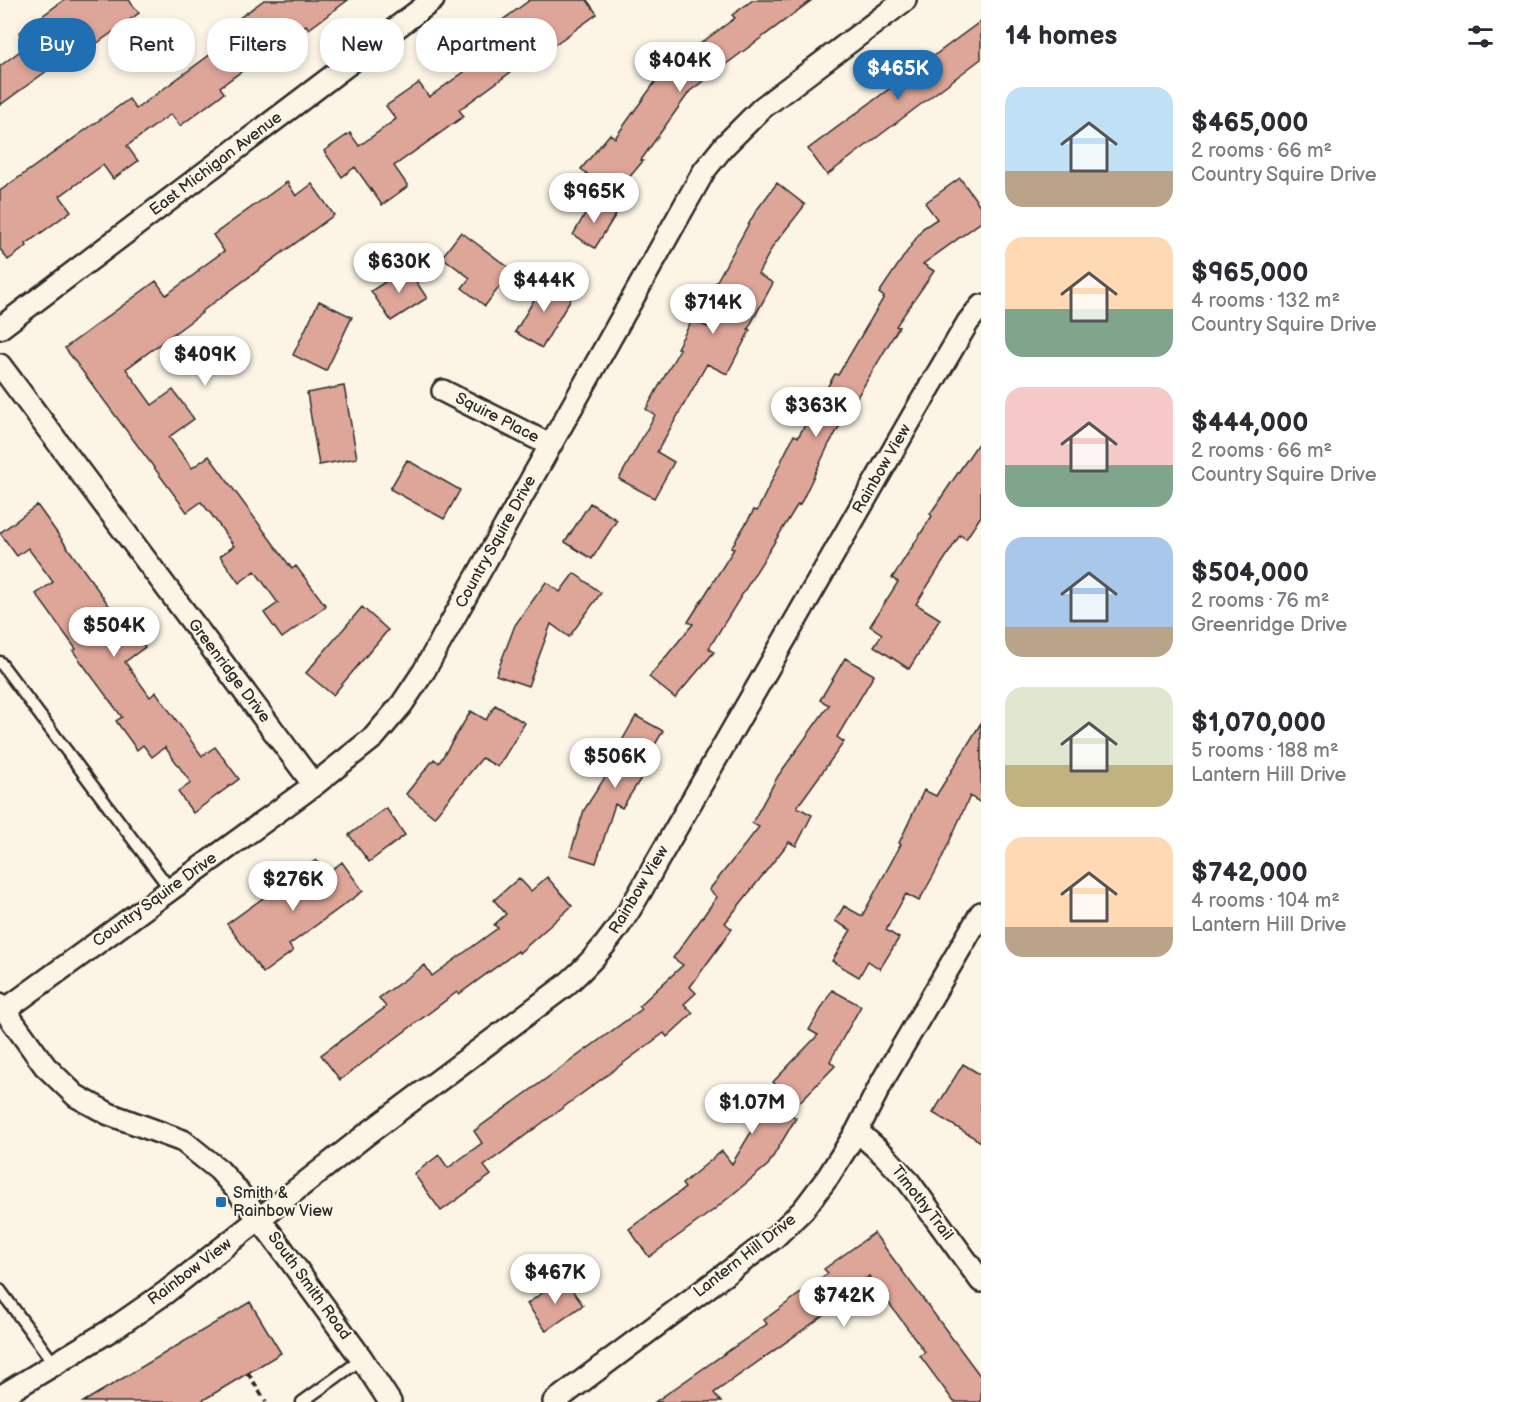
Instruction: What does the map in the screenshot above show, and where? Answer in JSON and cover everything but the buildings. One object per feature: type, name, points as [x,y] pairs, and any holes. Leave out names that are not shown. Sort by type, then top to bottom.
[{"type":"street","name":"East Michigan Avenue","points":[[0,328],[433,0]]},
{"type":"street","name":"Country Squire Drive","points":[[2,1007],[314,785],[374,737],[402,704],[424,671],[704,171],[762,108],[905,0]]},
{"type":"street","name":"Rainbow View","points":[[0,1397],[55,1365],[165,1293],[367,1134],[566,985],[588,965],[632,909],[918,406],[968,322],[981,306]]},
{"type":"street","name":"Greenridge Drive","points":[[0,365],[314,785]]},
{"type":"street","name":"Squire Place","points":[[443,391],[550,445]]},
{"type":"street","name":"Lantern Hill Drive","points":[[554,1402],[775,1237],[803,1210],[828,1177],[857,1131],[883,1080],[981,913]]},
{"type":"street","name":"South Smith Road","points":[[2,1007],[45,1066],[76,1096],[109,1114],[183,1141],[219,1170],[259,1218],[362,1359],[390,1402]]},
{"type":"street","name":"Timothy Trail","points":[[857,1131],[909,1182],[981,1281]]},
{"type":"lane","points":[[0,662],[170,889]]},
{"type":"lane","points":[[0,1290],[55,1365]]},
{"type":"lane","points":[[302,1402],[362,1359]]},
{"type":"path","points":[[248,1373],[266,1402]]},
{"type":"place","name":"Smith & Rainbow View","points":[[221,1202]]}]
